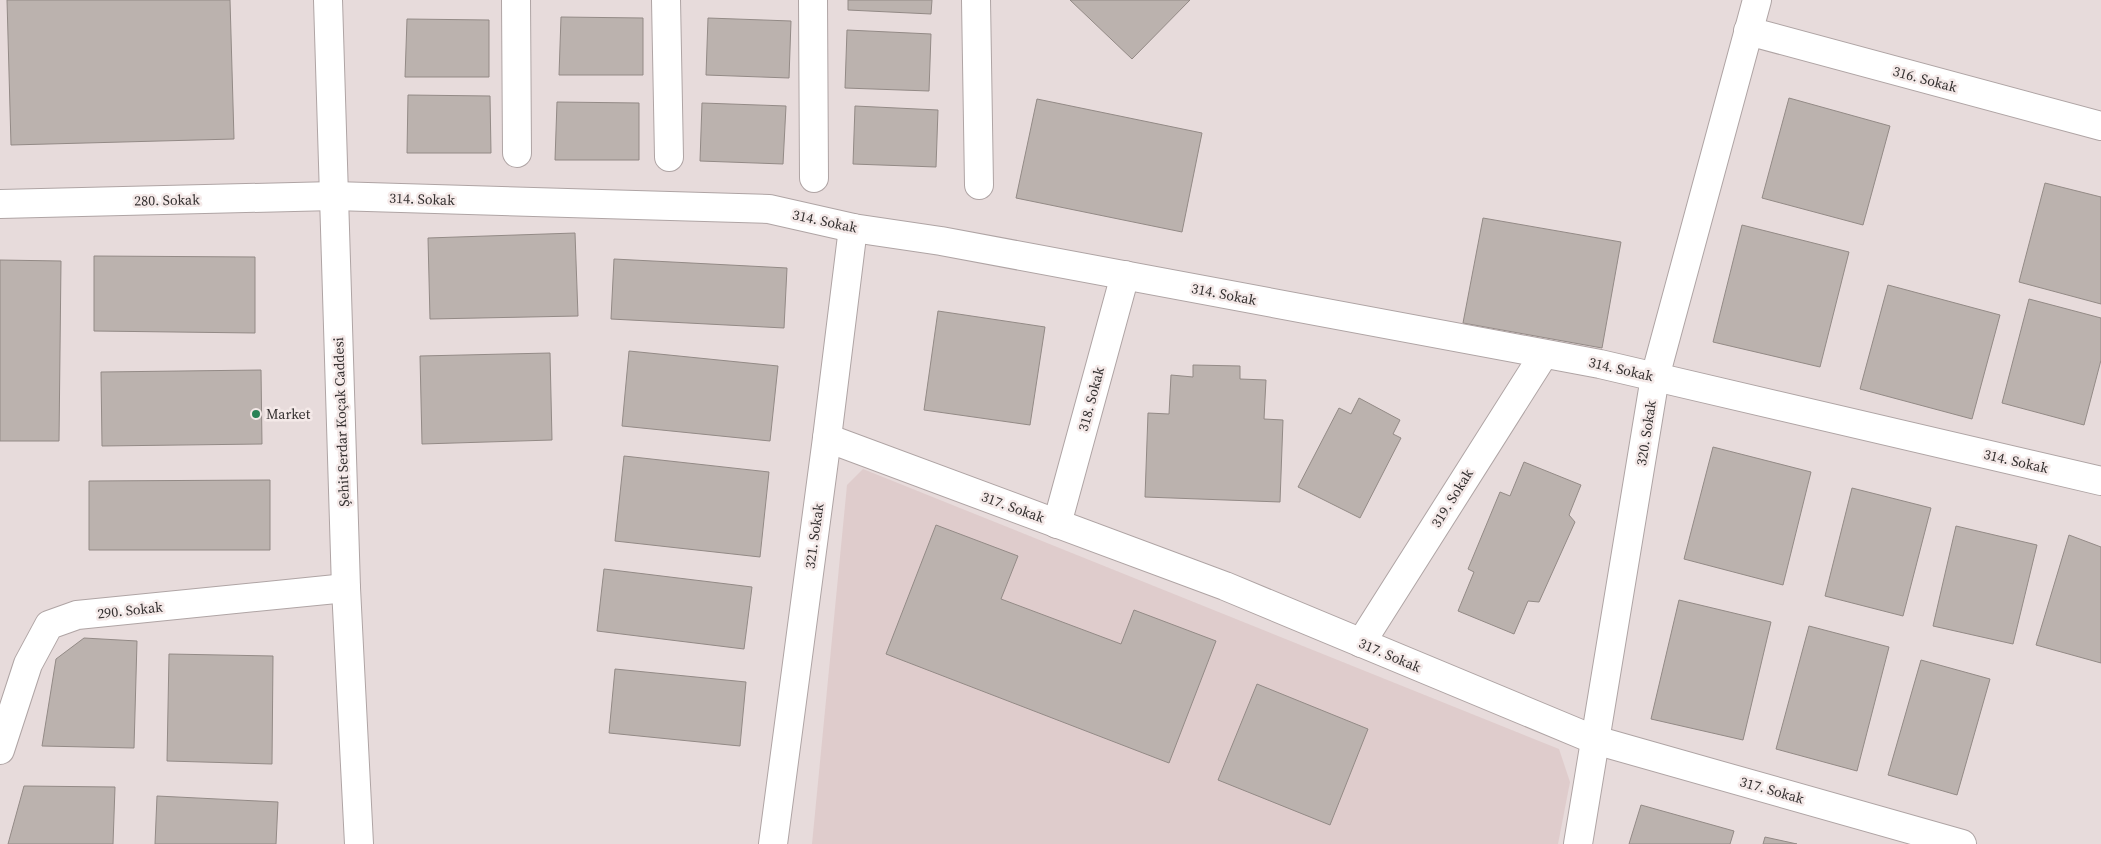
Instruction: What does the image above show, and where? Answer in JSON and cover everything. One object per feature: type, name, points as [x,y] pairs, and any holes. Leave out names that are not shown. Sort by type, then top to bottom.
[{"type":"street","name":"Şehit Serdar Koçak Caddesi","points":[[328,0],[346,588],[363,843]]},
{"type":"street","points":[[516,0],[517,153]]},
{"type":"street","points":[[666,0],[669,158]]},
{"type":"street","points":[[813,0],[814,178]]},
{"type":"street","points":[[976,0],[979,185]]},
{"type":"street","name":"320. Sokak","points":[[1578,844],[1655,377],[1757,0]]},
{"type":"street","name":"316. Sokak","points":[[1748,31],[2101,126]]},
{"type":"street","name":"280. Sokak","points":[[0,204],[334,196]]},
{"type":"street","name":"314. Sokak","points":[[334,196],[769,209],[853,228],[941,241],[1544,354],[1655,377],[2101,481]]},
{"type":"street","name":"321. Sokak","points":[[773,844],[828,438],[853,228]]},
{"type":"street","name":"318. Sokak","points":[[1057,524],[1125,275]]},
{"type":"street","name":"319. Sokak","points":[[1361,643],[1544,354]]},
{"type":"street","name":"317. Sokak","points":[[828,438],[1225,586],[1595,740],[1962,844]]},
{"type":"street","name":"290. Sokak","points":[[0,750],[28,664],[49,625],[77,615],[346,588]]},
{"type":"shaded area","points":[[863,469],[1559,749],[1570,782],[1558,844],[812,844],[847,485]]},
{"type":"building","points":[[7,0],[230,0],[234,139],[11,145]]},
{"type":"building","points":[[848,0],[932,0],[931,14],[848,10]]},
{"type":"building","points":[[1070,0],[1190,0],[1132,59]]},
{"type":"building","points":[[561,17],[643,18],[643,75],[559,75]]},
{"type":"building","points":[[708,18],[791,21],[789,78],[706,75]]},
{"type":"building","points":[[407,19],[489,20],[489,77],[405,77]]},
{"type":"building","points":[[847,30],[931,34],[929,91],[845,88]]},
{"type":"building","points":[[408,95],[490,96],[491,153],[407,153]]},
{"type":"building","points":[[1789,98],[1890,126],[1863,225],[1762,198]]},
{"type":"building","points":[[1037,99],[1202,133],[1182,232],[1016,198]]},
{"type":"building","points":[[557,102],[639,103],[639,160],[555,160]]},
{"type":"building","points":[[702,103],[786,106],[783,164],[700,161]]},
{"type":"building","points":[[855,106],[938,110],[936,167],[853,164]]},
{"type":"building","points":[[2045,183],[2101,197],[2101,304],[2019,282]]},
{"type":"building","points":[[1483,218],[1621,242],[1602,348],[1463,323]]},
{"type":"building","points":[[1742,225],[1849,252],[1820,367],[1713,342]]},
{"type":"building","points":[[575,233],[578,316],[430,319],[428,238]]},
{"type":"building","points":[[94,256],[255,257],[255,333],[94,331]]},
{"type":"building","points":[[614,259],[787,268],[784,328],[611,319]]},
{"type":"building","points":[[0,260],[61,261],[59,441],[0,441]]},
{"type":"building","points":[[1888,285],[2000,315],[1972,419],[1860,389]]},
{"type":"building","points":[[2029,299],[2101,318],[2101,360],[2084,425],[2002,403]]},
{"type":"building","points":[[938,311],[1045,327],[1030,425],[924,410]]},
{"type":"building","points":[[629,351],[778,366],[770,441],[622,426]]},
{"type":"building","points":[[550,353],[552,440],[422,444],[420,356]]},
{"type":"building","points":[[1193,365],[1240,366],[1240,379],[1266,380],[1264,419],[1283,420],[1280,502],[1145,497],[1148,413],[1169,414],[1171,375],[1193,377]]},
{"type":"building","points":[[261,370],[262,444],[102,446],[101,372]]},
{"type":"building","points":[[1359,398],[1400,420],[1393,434],[1401,438],[1360,518],[1298,487],[1339,408],[1351,414]]},
{"type":"building","points":[[1713,447],[1811,472],[1783,585],[1684,559]]},
{"type":"building","points":[[624,456],[769,472],[760,557],[615,541]]},
{"type":"building","points":[[1524,462],[1581,485],[1569,515],[1575,522],[1539,602],[1528,601],[1514,634],[1458,611],[1474,572],[1468,569],[1500,492],[1510,496]]},
{"type":"building","points":[[270,480],[270,550],[89,550],[89,481]]},
{"type":"building","points":[[1852,488],[1931,508],[1903,616],[1825,596]]},
{"type":"building","points":[[936,525],[1018,556],[1001,599],[1121,644],[1134,610],[1216,641],[1169,763],[886,654]]},
{"type":"building","points":[[1956,526],[2037,545],[2013,644],[1933,626]]},
{"type":"building","points":[[2069,535],[2101,547],[2101,663],[2036,645]]},
{"type":"building","points":[[604,569],[752,587],[744,649],[597,631]]},
{"type":"building","points":[[1679,600],[1771,622],[1743,740],[1651,719]]},
{"type":"building","points":[[1809,626],[1889,647],[1857,771],[1776,749]]},
{"type":"building","points":[[84,638],[137,641],[134,748],[42,746],[56,659]]},
{"type":"building","points":[[169,654],[273,656],[272,764],[167,761]]},
{"type":"building","points":[[1921,660],[1990,679],[1957,795],[1888,775]]},
{"type":"building","points":[[615,669],[746,682],[740,746],[609,733]]},
{"type":"building","points":[[1257,684],[1368,729],[1330,825],[1218,780]]},
{"type":"building","points":[[24,786],[115,787],[113,844],[8,844]]},
{"type":"building","points":[[157,796],[278,802],[276,844],[155,844]]},
{"type":"building","points":[[1641,805],[1734,831],[1730,844],[1629,844]]},
{"type":"building","points":[[1765,837],[1797,844],[1763,844]]},
{"type":"place","name":"Market","points":[[256,414]]}]
